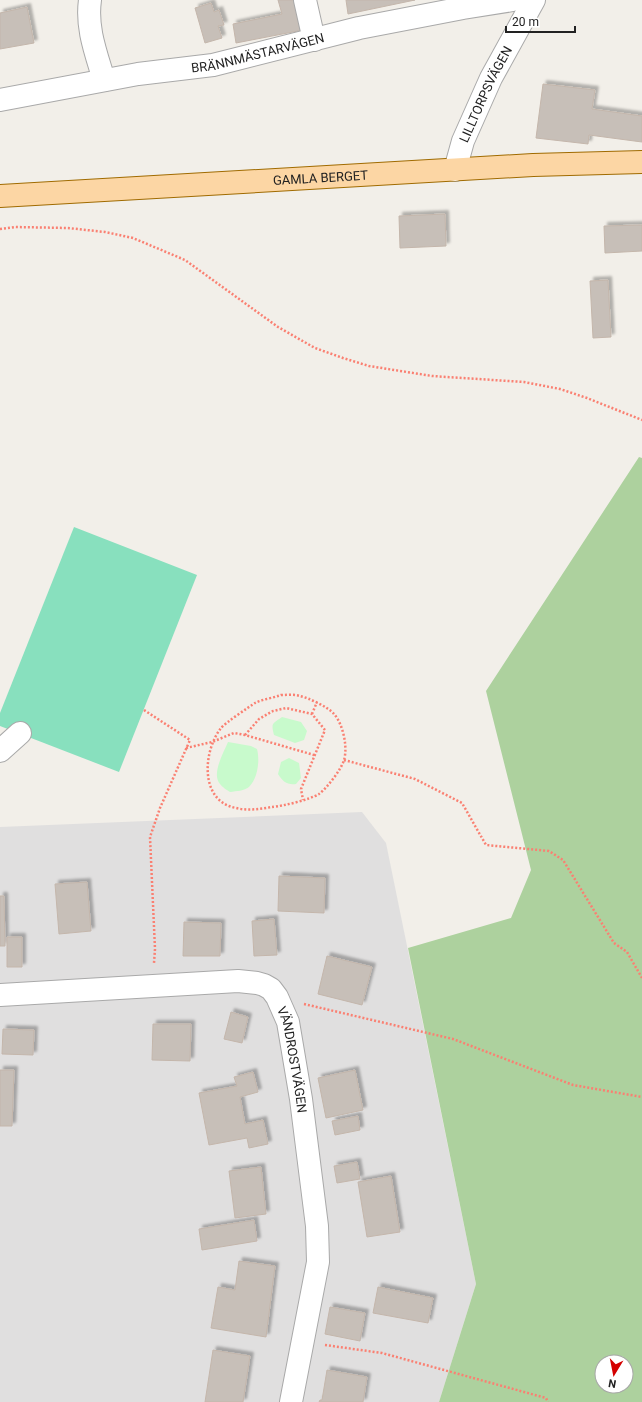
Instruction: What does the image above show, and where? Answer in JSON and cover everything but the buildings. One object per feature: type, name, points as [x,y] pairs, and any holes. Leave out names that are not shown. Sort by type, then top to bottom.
[{"type":"main road","name":"GAMLA BERGET","points":[[0,196],[533,165],[642,162]]},
{"type":"street","points":[[90,0],[89,24],[93,44],[104,80]]},
{"type":"street","points":[[305,0],[314,40]]},
{"type":"street","name":"BRÄNNMÄSTARVÄGEN","points":[[0,100],[138,74],[214,65],[359,28],[513,0]]},
{"type":"street","name":"LILLTORPSVÄGEN","points":[[455,170],[462,141],[491,78],[534,0]]},
{"type":"street","points":[[0,751],[20,733]]},
{"type":"street","name":"VÄNDROSTVÄGEN","points":[[0,995],[238,981],[264,985],[271,989],[277,997],[288,1022],[301,1099],[317,1226],[318,1262],[291,1402]]},
{"type":"path","points":[[0,229],[15,227],[68,228],[105,232],[133,238],[185,260],[278,327],[315,348],[369,366],[432,376],[524,382],[560,389],[642,420]]},
{"type":"path","points":[[282,695],[299,696],[317,702],[334,713],[343,729],[345,744],[344,760],[335,776],[318,794],[282,806],[251,810],[234,808],[220,801],[210,788],[207,768],[212,742],[222,727],[256,703],[282,695]]},
{"type":"path","points":[[312,714],[317,702]]},
{"type":"path","points":[[245,735],[259,719],[273,711],[286,708],[312,714],[324,730],[301,789],[303,800]]},
{"type":"path","points":[[144,710],[190,740],[160,808],[150,837],[155,949],[153,987]]},
{"type":"path","points":[[186,748],[212,742],[234,733],[314,755]]},
{"type":"path","points":[[344,760],[415,779],[462,804],[486,845],[549,851],[562,860],[614,943],[627,952],[642,978]]},
{"type":"path","points":[[277,997],[353,1017],[453,1039],[573,1085],[642,1097]]},
{"type":"path","points":[[304,1338],[330,1346],[382,1353],[546,1398],[548,1402]]},
{"type":"shaded area","points":[[362,812],[386,843],[476,1284],[439,1402],[0,1402],[0,827]]},
{"type":"green space","points":[[639,457],[642,458],[642,1402],[439,1402],[476,1284],[408,948],[511,918],[531,870],[486,691]]},
{"type":"green space","points":[[74,527],[197,575],[119,772],[0,726],[0,713]]},
{"type":"green space","points":[[282,717],[301,722],[307,731],[304,740],[295,743],[274,735],[273,724]]},
{"type":"green space","points":[[228,742],[251,746],[257,749],[258,763],[254,779],[249,787],[240,791],[230,792],[220,784],[218,780],[217,775],[219,763]]},
{"type":"green space","points":[[289,758],[299,763],[301,778],[296,784],[286,782],[278,774],[281,762]]}]
